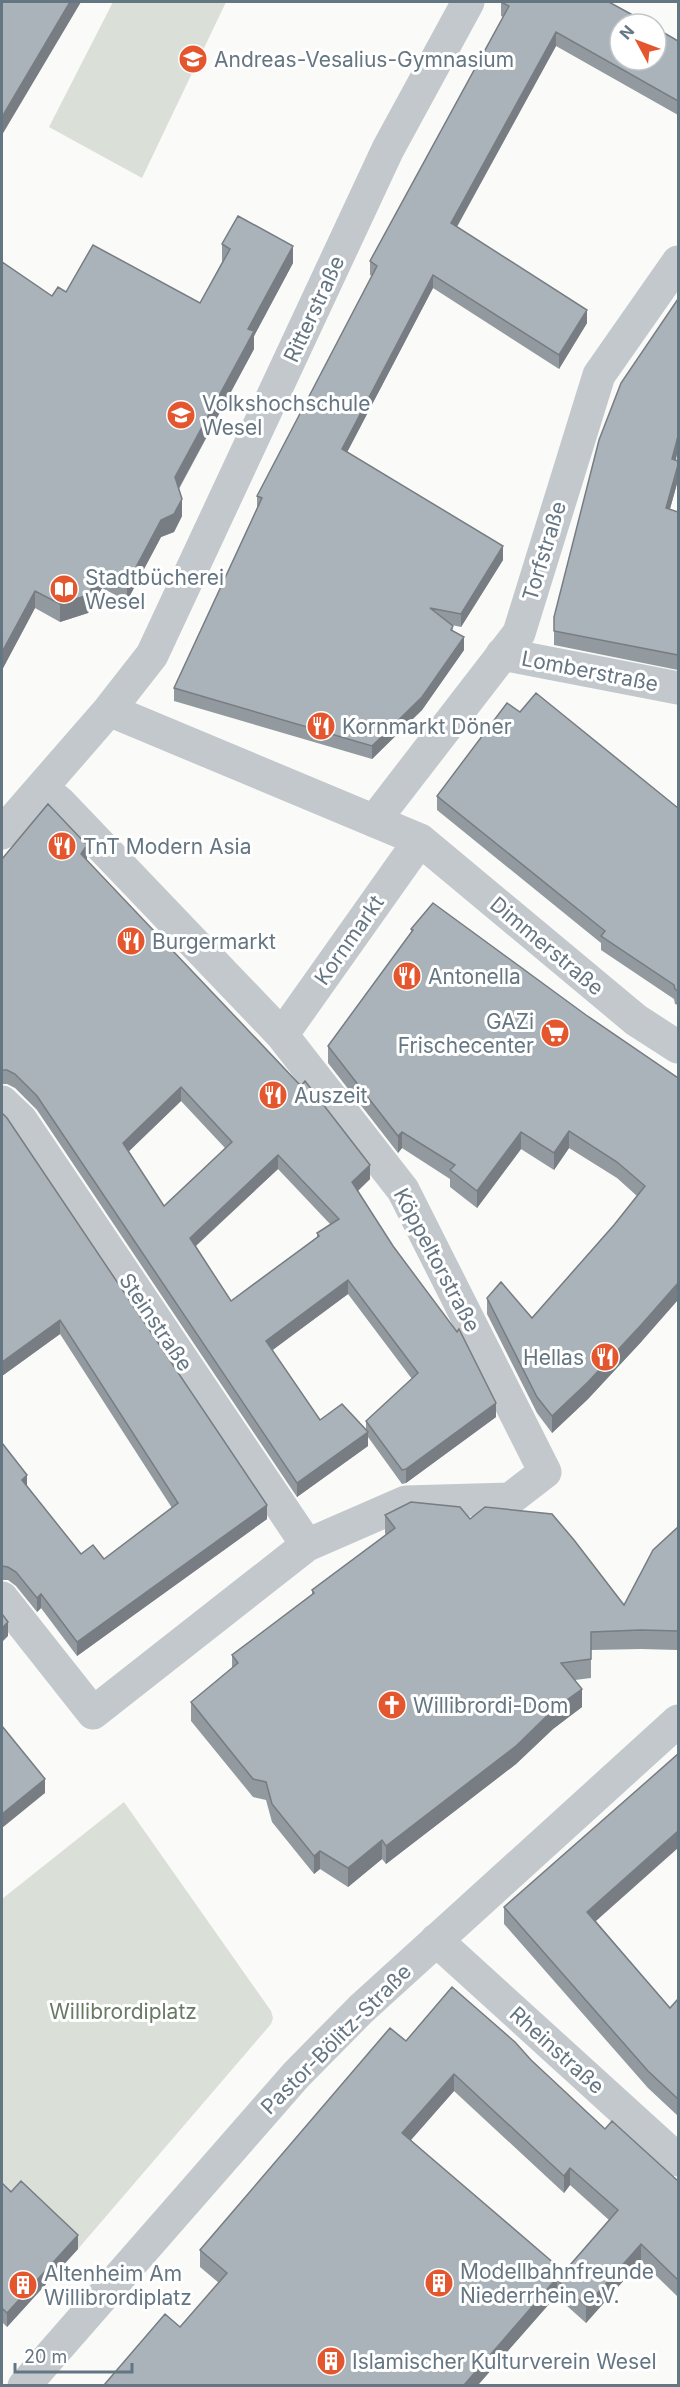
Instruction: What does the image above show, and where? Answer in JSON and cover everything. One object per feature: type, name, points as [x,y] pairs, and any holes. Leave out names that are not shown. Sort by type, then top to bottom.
[{"type":"street","name":"Ritterstraße","points":[[2,833],[109,710],[152,655],[388,149],[468,2]]},
{"type":"street","name":"Torfstraße","points":[[374,821],[519,633],[599,375],[678,262]]},
{"type":"street","name":"Lomberstraße","points":[[502,654],[678,688]]},
{"type":"street","points":[[109,710],[420,840]]},
{"type":"street","points":[[42,788],[60,803],[282,1035]]},
{"type":"street","name":"Kornmarkt","points":[[282,1035],[420,840]]},
{"type":"street","name":"Dimmerstraße","points":[[420,840],[636,1020],[678,1047]]},
{"type":"street","name":"Köppeltorstraße","points":[[282,1035],[403,1190],[545,1472],[510,1499],[406,1502],[307,1545]]},
{"type":"street","name":"Steinstraße","points":[[2,1102],[21,1120],[307,1545]]},
{"type":"street","points":[[2,1598],[93,1713],[307,1545]]},
{"type":"street","name":"Pastor-Bölitz-Straße","points":[[24,2385],[296,2074],[361,2009],[678,1721]]},
{"type":"street","name":"Rheinstraße","points":[[436,1940],[678,2160]]},
{"type":"green space","points":[[113,2],[226,2],[142,178],[49,127]]},
{"type":"green space","name":"Willibrordiplatz","points":[[124,1802],[271,2011],[273,2018],[271,2024],[78,2249],[21,2195],[2,2197],[2,1899]]},
{"type":"building","points":[[2,2],[70,2],[2,117]]},
{"type":"building","points":[[501,2],[609,2],[627,12],[608,12],[608,61],[556,32],[451,223],[587,310],[559,355],[433,275],[342,449],[503,546],[461,614],[430,608],[453,626],[451,630],[464,637],[422,697],[372,746],[174,688],[262,498],[257,496],[377,266],[370,261],[509,6]]},
{"type":"building","points":[[668,35],[678,41],[678,101],[627,72],[668,72]]},
{"type":"building","points":[[238,216],[293,246],[248,329],[254,331],[175,477],[182,499],[174,514],[161,520],[127,584],[102,570],[88,595],[60,604],[35,591],[2,652],[2,262],[52,296],[58,287],[66,292],[93,245],[200,303],[230,249],[222,244]]},
{"type":"building","points":[[678,299],[678,436],[672,459],[678,461],[678,465],[666,508],[678,512],[678,655],[554,631],[554,617],[599,440],[621,383]]},
{"type":"building","points":[[536,693],[678,808],[678,991],[674,985],[601,936],[605,931],[437,796],[507,703],[520,712]]},
{"type":"building","points":[[48,804],[87,845],[81,854],[301,1086],[305,1081],[370,1165],[352,1182],[393,1246],[457,1332],[459,1329],[496,1403],[402,1470],[366,1421],[418,1373],[348,1280],[266,1341],[320,1420],[342,1404],[368,1432],[297,1483],[37,1096],[15,1074],[2,1070],[2,859]],"holes":[[[181,1087],[232,1142],[164,1206],[123,1143]],[[278,1155],[339,1219],[317,1233],[319,1236],[231,1301],[190,1238]]]},
{"type":"building","points":[[433,903],[586,1015],[678,1078],[678,1283],[588,1382],[552,1416],[537,1397],[487,1298],[501,1282],[532,1318],[614,1225],[645,1186],[617,1162],[569,1131],[554,1153],[521,1132],[477,1191],[450,1170],[455,1165],[402,1132],[398,1136],[328,1046],[413,930],[411,929]]},
{"type":"building","points":[[2,1113],[267,1505],[77,1642],[41,1594],[37,1598],[16,1572],[2,1566],[2,1443],[27,1475],[22,1480],[81,1554],[93,1545],[104,1559],[178,1503],[60,1320],[2,1362]]},
{"type":"building","name":"Willibrordi-Dom","points":[[411,1502],[460,1507],[470,1519],[485,1507],[552,1514],[624,1605],[653,1550],[678,1527],[678,1631],[591,1632],[591,1659],[561,1663],[582,1689],[553,1710],[516,1746],[386,1846],[382,1840],[348,1868],[320,1851],[314,1856],[272,1804],[266,1782],[253,1779],[191,1702],[238,1663],[232,1655],[314,1593],[312,1590],[395,1528],[385,1515]]},
{"type":"building","points":[[2,1614],[8,1622],[2,1628]]},
{"type":"building","points":[[2,1726],[45,1779],[2,1814]]},
{"type":"building","points":[[678,1754],[678,1831],[587,1912],[670,2008],[678,1999],[678,2099],[648,2071],[504,1907]]},
{"type":"building","points":[[452,1987],[515,2042],[531,2060],[605,2129],[612,2121],[678,2181],[678,2280],[641,2244],[586,2306],[557,2280],[618,2210],[570,2168],[564,2176],[454,2074],[402,2133],[563,2271],[464,2385],[104,2385],[165,2314],[180,2327],[227,2273],[200,2250],[390,2028],[406,2041]]},
{"type":"building","name":"Altenheim Am Willibrordiplatz","points":[[21,2181],[78,2235],[7,2313],[2,2308],[2,2183],[11,2192]]},
{"type":"place","name":"Andreas-Vesalius-Gymnasium","points":[[193,59]]},
{"type":"place","name":"Volkshochschule Wesel","points":[[181,415]]},
{"type":"place","name":"Stadtbücherei Wesel","points":[[64,589]]},
{"type":"place","name":"Kornmarkt Döner","points":[[321,726]]},
{"type":"place","name":"TnT Modern Asia","points":[[62,846]]},
{"type":"place","name":"Burgermarkt","points":[[131,941]]},
{"type":"place","name":"Antonella","points":[[407,976]]},
{"type":"place","name":"GAZi Frischecenter","points":[[555,1033]]},
{"type":"place","name":"Auszeit","points":[[273,1095]]},
{"type":"place","name":"Hellas","points":[[605,1357]]},
{"type":"place","name":"Willibrordi-Dom","points":[[392,1705]]},
{"type":"place","name":"Modellbahnfreunde Niederrhein e.V.","points":[[439,2283]]},
{"type":"place","name":"Altenheim Am Willibrordiplatz","points":[[23,2285]]},
{"type":"place","name":"Islamischer Kulturverein Wesel","points":[[331,2361]]}]
